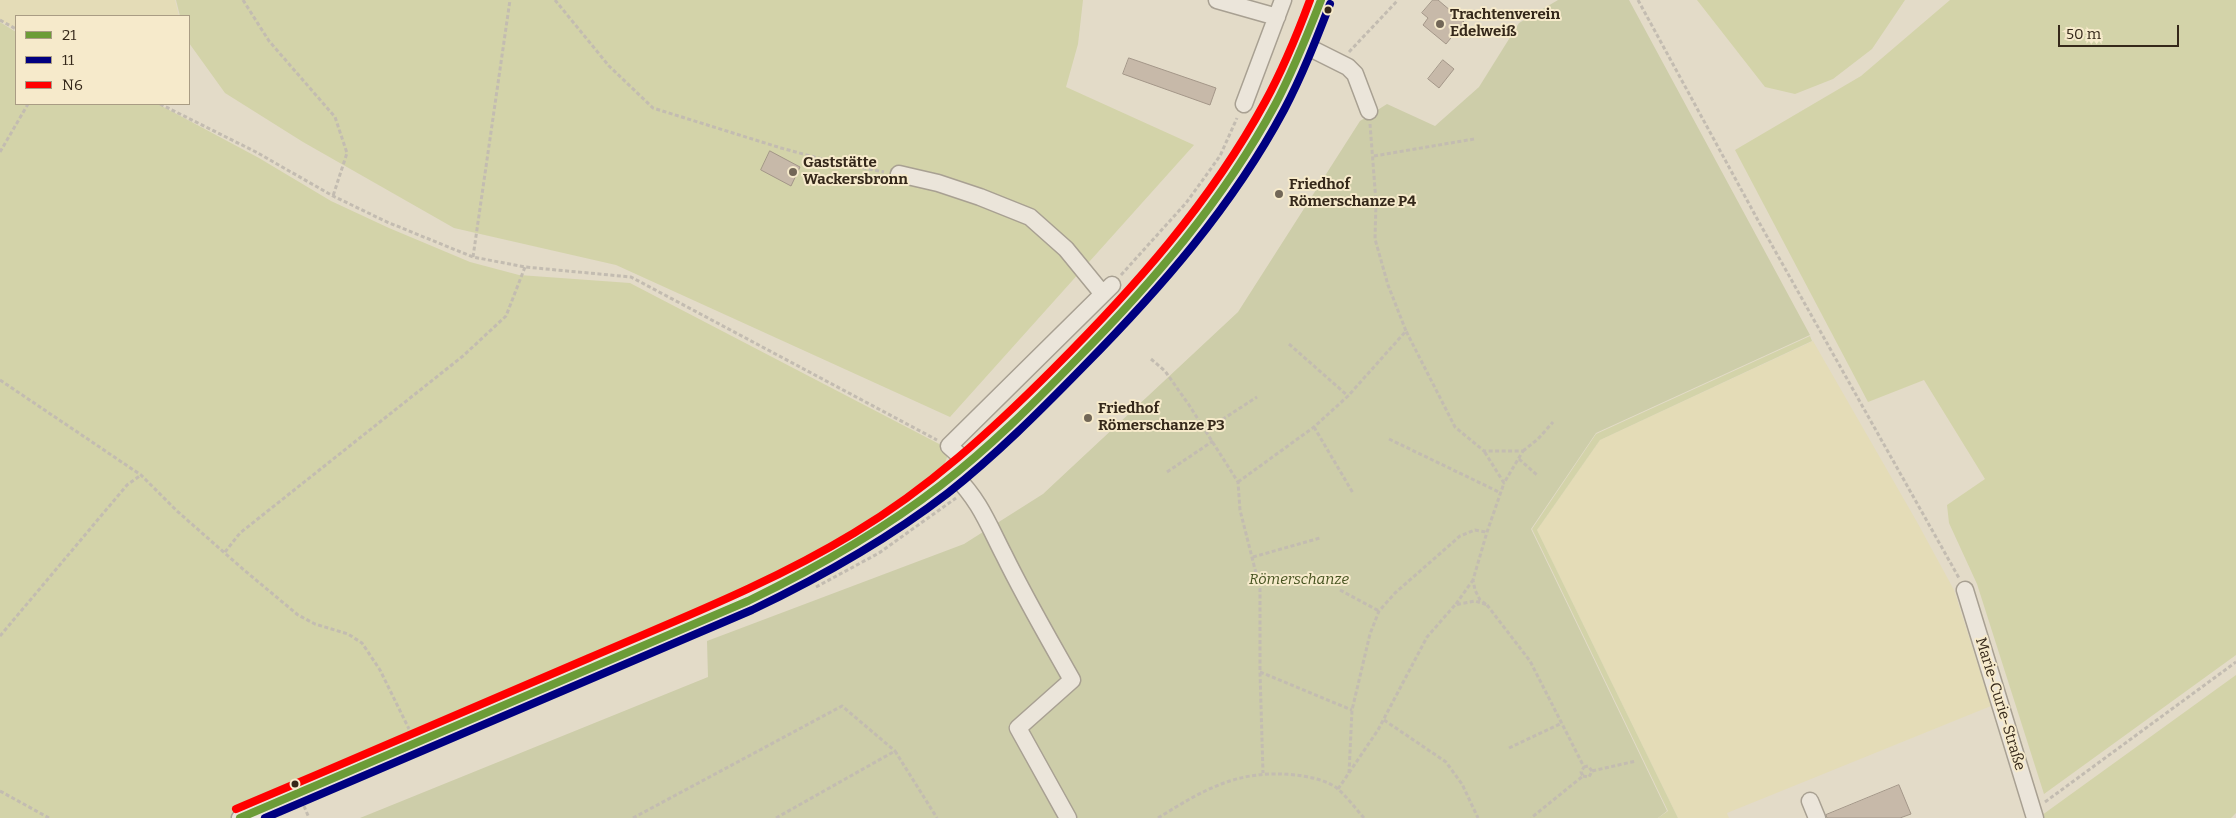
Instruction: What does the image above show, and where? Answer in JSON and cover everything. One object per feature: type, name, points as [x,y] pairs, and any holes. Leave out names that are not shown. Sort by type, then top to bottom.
[{"type":"street","points":[[1217,0],[1277,17]]},
{"type":"street","points":[[1244,104],[1283,0]]},
{"type":"street","points":[[240,818],[732,608],[796,578],[871,535],[954,474],[968,463],[1092,344],[1133,302],[1190,236],[1236,172],[1262,130],[1304,45],[1322,0]]},
{"type":"street","points":[[1304,45],[1340,62],[1354,74],[1369,111]]},
{"type":"street","points":[[899,174],[938,183],[1030,217],[1107,289],[949,446],[968,463]]},
{"type":"street","points":[[954,474],[967,488],[985,514],[1004,555],[1072,680],[1018,728],[1068,818]]},
{"type":"street","name":"Marie-Curie-Straße","points":[[1965,590],[2034,814]]},
{"type":"street","points":[[1810,801],[1817,818]]},
{"type":"path","points":[[243,0],[268,41],[335,117],[346,153],[333,196]]},
{"type":"path","points":[[473,257],[510,0]]},
{"type":"path","points":[[555,0],[610,66],[654,108],[829,161],[899,174]]},
{"type":"path","points":[[1340,62],[1398,0]]},
{"type":"path","points":[[1638,0],[1760,224],[1927,518],[1965,590]]},
{"type":"path","points":[[0,20],[15,28]]},
{"type":"path","points":[[1107,289],[1150,246],[1186,203],[1220,156],[1244,104]]},
{"type":"path","points":[[0,152],[27,105]]},
{"type":"path","points":[[162,105],[256,152],[333,196],[387,222],[473,257],[525,267],[631,278],[949,446]]},
{"type":"path","points":[[1369,111],[1374,156],[1375,239],[1388,285],[1406,331],[1455,427],[1484,451],[1504,483]]},
{"type":"path","points":[[1374,156],[1474,139]]},
{"type":"path","points":[[225,552],[240,533],[463,356],[506,316],[525,267]]},
{"type":"path","points":[[1238,482],[1314,427],[1348,396],[1406,331]]},
{"type":"path","points":[[1289,344],[1348,396]]},
{"type":"path","points":[[1151,359],[1165,371],[1206,430],[1238,482],[1240,510],[1260,589],[1263,773]]},
{"type":"path","points":[[0,380],[141,475],[177,511],[298,615],[315,624],[348,634],[362,643],[380,670],[416,743]]},
{"type":"path","points":[[1206,430],[1257,397]]},
{"type":"path","points":[[1338,789],[1384,720],[1427,636],[1456,605],[1473,580],[1486,532],[1504,483],[1523,451],[1538,439],[1553,422]]},
{"type":"path","points":[[1314,427],[1353,493]]},
{"type":"path","points":[[1389,439],[1501,493]]},
{"type":"path","points":[[1166,472],[1213,441]]},
{"type":"path","points":[[1484,451],[1523,451]]},
{"type":"path","points":[[1519,459],[1538,475]]},
{"type":"path","points":[[0,636],[127,484],[141,475]]},
{"type":"path","points":[[809,590],[842,574],[879,552],[953,501],[967,488]]},
{"type":"path","points":[[1349,774],[1352,710],[1370,634],[1379,611],[1396,593],[1460,536],[1475,530],[1486,532]]},
{"type":"path","points":[[1253,557],[1320,538]]},
{"type":"path","points":[[1473,580],[1480,600],[1487,605],[1530,661],[1584,767]]},
{"type":"path","points":[[1340,590],[1379,611]]},
{"type":"path","points":[[1456,605],[1475,601],[1487,605]]},
{"type":"path","points":[[2034,814],[2236,662]]},
{"type":"path","points":[[1260,672],[1352,710]]},
{"type":"path","points":[[633,818],[842,706],[895,751],[937,818]]},
{"type":"path","points":[[1384,720],[1446,762],[1462,784],[1478,818]]},
{"type":"path","points":[[1509,748],[1562,723]]},
{"type":"path","points":[[776,818],[895,751]]},
{"type":"path","points":[[1592,771],[1636,761]]},
{"type":"path","points":[[1584,767],[1588,766],[1592,771]]},
{"type":"path","points":[[1583,776],[1581,772],[1584,767]]},
{"type":"path","points":[[1531,818],[1583,776],[1590,777],[1592,771]]},
{"type":"path","points":[[1158,818],[1196,795],[1226,781],[1263,773],[1304,776],[1325,781],[1338,789],[1364,818]]},
{"type":"path","points":[[0,791],[49,818]]},
{"type":"path","points":[[309,818],[302,803],[310,800]]},
{"type":"shaded area","points":[[0,0],[175,0],[179,15],[15,15],[15,29],[0,20]]},
{"type":"shaded area","points":[[1813,341],[1954,590],[1991,706],[1727,813],[1729,818],[1678,818],[1537,530],[1600,440]]},
{"type":"green space","points":[[176,0],[1083,0],[1078,44],[1066,87],[1194,145],[950,417],[616,265],[454,228],[303,142],[225,93],[190,44],[190,15],[180,15]]},
{"type":"green space","name":"Römerschanze","points":[[1558,0],[1629,0],[1810,335],[1596,433],[1531,529],[1667,811],[1658,818],[360,818],[708,677],[707,641],[964,544],[1043,494],[1238,312],[1360,121],[1387,104],[1435,126],[1479,87],[1519,23]]},
{"type":"green space","points":[[1697,0],[1905,0],[1872,49],[1833,79],[1795,94],[1765,87]]},
{"type":"green space","points":[[1950,0],[2236,0],[2236,655],[2044,794],[1977,584],[1949,523],[1947,505],[1985,479],[1924,380],[1868,402],[1735,150],[1861,76]]},
{"type":"green space","points":[[0,22],[15,31],[15,105],[160,105],[259,158],[331,201],[470,262],[519,275],[630,283],[943,446],[948,455],[944,465],[864,525],[828,548],[416,743],[240,818],[0,818]]},
{"type":"green space","points":[[1810,336],[1812,341],[1600,440],[1537,530],[1678,818],[1658,818],[1668,811],[1532,529],[1596,434]]},
{"type":"green space","points":[[2236,675],[2236,813],[2231,818],[2038,818]]},
{"type":"building","points":[[1433,0],[1438,0],[1464,22],[1446,44],[1423,25],[1428,18],[1422,13]]},
{"type":"building","points":[[1129,58],[1216,88],[1210,105],[1123,74]]},
{"type":"building","points":[[1443,60],[1454,69],[1439,88],[1428,79]]},
{"type":"building","points":[[770,151],[800,167],[791,186],[761,170]]},
{"type":"building","points":[[1899,785],[1911,814],[1900,818],[1827,818],[1826,815]]},
{"type":"transit line","name":"N6","points":[[236,809],[757,585],[854,533],[908,497],[959,457],[1030,392],[1113,307],[1169,243],[1220,175],[1265,102],[1295,39],[1310,0]]},
{"type":"transit line","name":"21","points":[[240,818],[748,601],[848,548],[919,502],[959,471],[1027,409],[1132,301],[1184,240],[1233,175],[1275,105],[1294,66],[1321,0]]},
{"type":"transit line","name":"11","points":[[265,818],[752,610],[853,557],[948,493],[1034,416],[1112,338],[1193,246],[1264,146],[1303,71],[1330,4]]},
{"type":"place","name":"Trachtenverein Edelweiß","points":[[1440,24]]},
{"type":"place","name":"Gaststätte Wackersbronn","points":[[793,172]]},
{"type":"place","name":"Friedhof Römerschanze P4","points":[[1279,194]]},
{"type":"place","name":"Friedhof Römerschanze P3","points":[[1088,418]]}]
